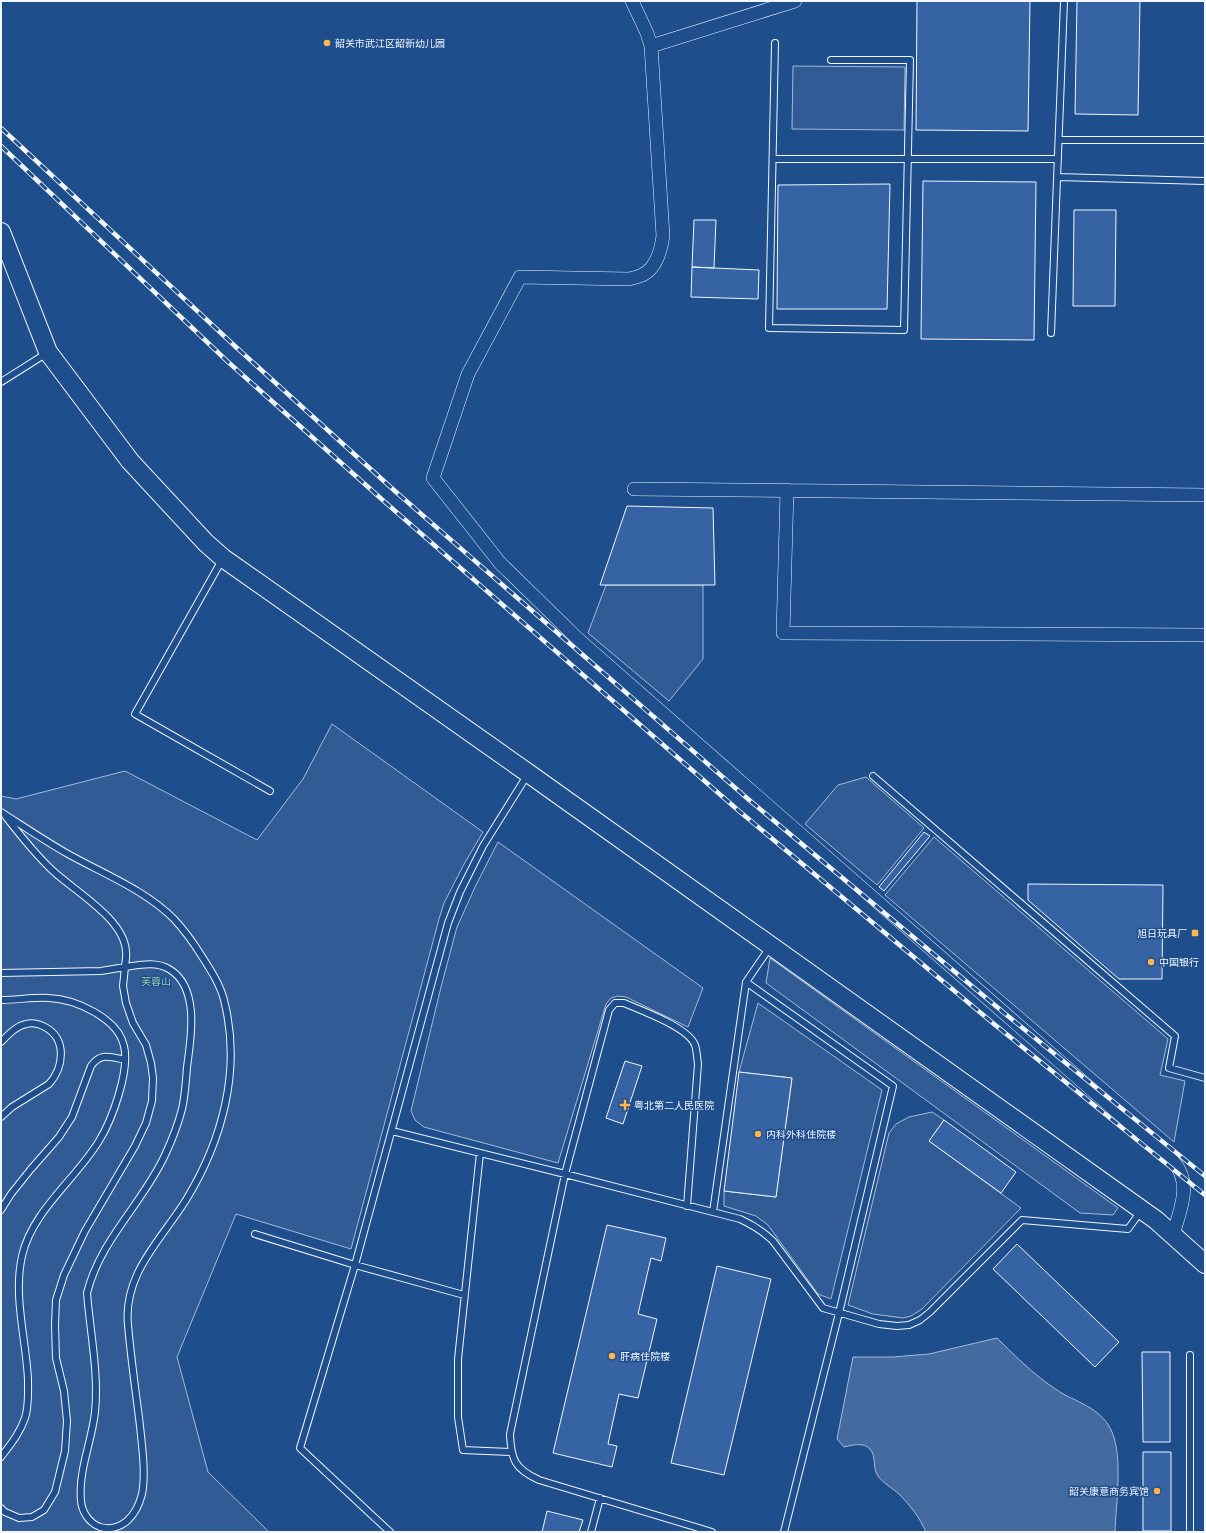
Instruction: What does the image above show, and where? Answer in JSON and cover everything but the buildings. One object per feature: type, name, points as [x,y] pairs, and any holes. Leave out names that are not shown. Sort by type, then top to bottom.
[{"type":"main road","points":[[1,232],[48,352],[130,461],[206,543],[223,558],[1142,1210],[1205,1264]]},
{"type":"street","points":[[632,1],[647,33],[651,46],[663,236],[660,252],[653,265],[643,275],[629,279],[520,277],[468,374],[433,478],[500,562],[579,640],[1173,1161],[1180,1170],[1184,1186],[1182,1201],[1172,1235]]},
{"type":"street","points":[[651,46],[795,1]]},
{"type":"street","points":[[634,489],[1205,495]]},
{"type":"street","points":[[787,490],[783,633],[1205,635]]},
{"type":"lane","points":[[1051,333],[1064,1]]},
{"type":"lane","points":[[775,43],[769,328],[904,330],[910,60],[830,60]]},
{"type":"lane","points":[[1059,140],[1205,140]]},
{"type":"lane","points":[[773,159],[1058,159]]},
{"type":"lane","points":[[1057,177],[1205,181]]},
{"type":"lane","points":[[1,382],[48,352]]},
{"type":"lane","points":[[223,558],[135,714],[270,791]]},
{"type":"lane","points":[[390,1532],[300,1448],[355,1266],[448,923],[460,892],[483,846],[528,773]]},
{"type":"lane","points":[[873,776],[1175,1036],[1169,1068],[1205,1078]]},
{"type":"lane","points":[[1,973],[101,971],[125,967],[158,965],[169,969],[180,978],[188,994],[191,1009],[191,1034],[182,1108],[175,1132],[165,1156],[153,1177],[98,1261],[91,1277],[87,1293],[96,1394],[92,1430],[80,1489],[81,1505],[87,1517],[98,1526],[119,1528],[136,1512],[142,1492],[143,1456],[127,1321],[129,1296],[135,1278],[144,1260],[184,1203],[204,1168],[216,1140],[226,1104],[230,1075],[230,1041],[227,1018],[223,998],[212,973],[190,938],[173,918],[136,891],[68,854],[2,812]]},
{"type":"lane","points":[[1,1508],[5,1512],[19,1518],[32,1517],[44,1510],[56,1492],[65,1450],[67,1421],[64,1391],[56,1358],[56,1300],[64,1275],[85,1231],[135,1146],[146,1123],[152,1101],[153,1078],[146,1045],[133,1022],[126,1003],[123,986],[126,952],[120,932],[112,922],[52,870],[26,842],[2,812]]},
{"type":"lane","points":[[713,1212],[746,982],[771,946]]},
{"type":"lane","points":[[746,982],[892,1086],[839,1313],[784,1532]]},
{"type":"lane","points":[[1,1000],[50,998],[67,1002],[96,1013],[110,1023],[118,1034],[124,1046],[125,1060],[123,1080],[109,1123],[99,1141],[47,1208],[27,1239],[22,1256],[19,1277],[19,1298],[27,1368],[28,1395],[25,1418],[18,1435],[1,1456]]},
{"type":"lane","points":[[687,1206],[698,1064],[695,1045],[688,1035],[680,1029],[624,1003],[615,1003],[609,1010],[564,1174],[510,1434],[510,1452],[516,1464],[525,1474],[539,1480],[712,1532]]},
{"type":"lane","points":[[1,1042],[20,1026],[32,1023],[41,1026],[54,1034],[61,1046],[62,1053],[53,1080],[12,1107],[1,1117]]},
{"type":"lane","points":[[1,1210],[11,1194],[59,1137],[72,1117],[91,1066],[95,1060],[108,1056],[125,1060]]},
{"type":"lane","points":[[392,1132],[740,1219],[752,1224],[774,1241],[823,1308],[879,1324],[897,1326],[920,1320],[930,1312],[1022,1220],[1128,1229],[1142,1210]]},
{"type":"lane","points":[[480,1153],[458,1359],[458,1417],[463,1450],[510,1452]]},
{"type":"lane","points":[[255,1234],[355,1266],[464,1295]]},
{"type":"lane","points":[[1190,1354],[1190,1532]]},
{"type":"lane","points":[[591,1532],[600,1498]]},
{"type":"shaded area","points":[[793,66],[905,67],[904,130],[792,129]]},
{"type":"shaded area","points":[[606,585],[703,585],[703,659],[669,701],[588,633]]},
{"type":"shaded area","name":"芙蓉山","points":[[332,724],[483,832],[444,903],[351,1249],[236,1214],[177,1357],[208,1472],[269,1532],[1,1532],[1,796],[16,799],[125,771],[257,840],[303,779]]},
{"type":"shaded area","points":[[866,777],[924,828],[877,885],[805,824],[838,785]]},
{"type":"shaded area","points":[[934,837],[1168,1039],[1160,1075],[1185,1081],[1174,1142],[885,895]]},
{"type":"shaded area","points":[[498,842],[703,988],[688,1027],[626,997],[618,996],[611,998],[606,1004],[558,1163],[424,1127],[415,1120],[411,1111],[457,927]]},
{"type":"shaded area","points":[[770,958],[1118,1208],[1113,1215],[1080,1213],[766,983]]},
{"type":"shaded area","points":[[758,1003],[882,1090],[831,1299],[818,1294],[768,1225],[756,1216],[724,1206],[724,1191],[776,1197],[792,1078],[739,1072]]},
{"type":"shaded area","points":[[932,1112],[944,1120],[929,1141],[1021,1208],[922,1309],[911,1316],[903,1318],[873,1314],[848,1305],[889,1133],[896,1124],[909,1117]]},
{"type":"shaded area","points":[[997,1338],[1044,1381],[1065,1395],[1098,1413],[1108,1425],[1115,1443],[1118,1467],[1115,1532],[926,1532],[918,1517],[907,1503],[878,1476],[870,1449],[865,1445],[844,1447],[837,1439],[853,1357],[893,1357],[929,1354]]},
{"type":"railway","points":[[1,128],[237,348],[396,492],[748,799],[1003,1012],[1205,1176]]},
{"type":"railway","points":[[1,146],[227,361],[386,503],[739,811],[994,1024],[1205,1195]]},
{"type":"place","name":"韶关市武江区韶新幼儿园","points":[[327,43]]},
{"type":"place","name":"旭日玩具厂","points":[[1195,933]]},
{"type":"place","name":"中国银行","points":[[1151,962]]},
{"type":"place","name":"粤北第二人民医院","points":[[625,1105]]},
{"type":"place","name":"内科外科住院楼","points":[[758,1134]]},
{"type":"place","name":"肝病住院楼","points":[[612,1356]]},
{"type":"place","name":"韶关康意商务宾馆","points":[[1157,1491]]}]
